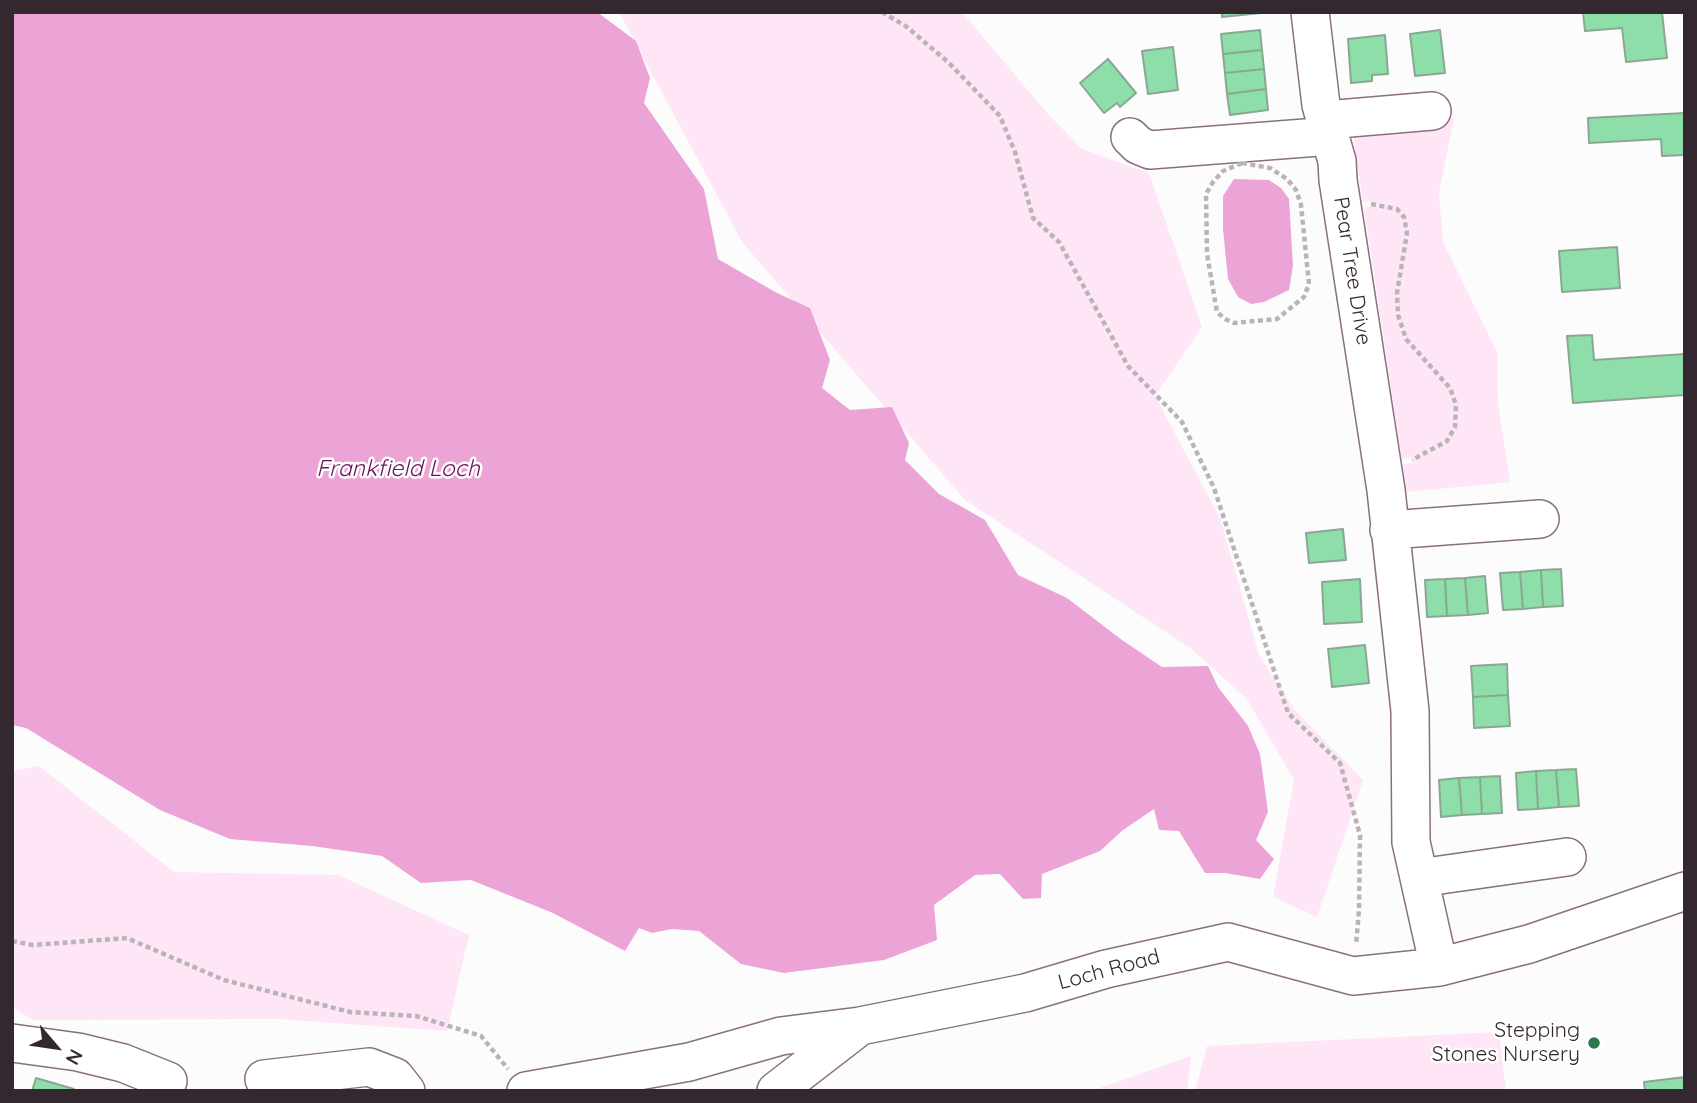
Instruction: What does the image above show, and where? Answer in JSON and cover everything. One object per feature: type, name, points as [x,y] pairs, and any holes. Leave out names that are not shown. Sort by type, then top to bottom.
[{"type":"street","name":"Pear Tree Drive","points":[[1310,12],[1321,105],[1337,161],[1382,466],[1410,711],[1411,842],[1439,967]]},
{"type":"street","points":[[1130,137],[1138,145],[1150,150],[1328,128],[1432,111]]},
{"type":"street","points":[[1389,530],[1540,519]]},
{"type":"street","points":[[1419,878],[1567,857]]},
{"type":"street","name":"Loch Road","points":[[519,1082],[689,1062],[781,1036],[860,1026],[1025,993],[1106,969],[1228,942],[1353,976],[1439,967],[1529,944],[1685,891]]},
{"type":"street","points":[[776,1091],[860,1026]]},
{"type":"street","points":[[19,1043],[123,1063],[168,1081]]},
{"type":"street","points":[[664,1091],[689,1062]]},
{"type":"street","points":[[264,1079],[369,1067],[395,1077],[406,1091]]},
{"type":"path","points":[[882,12],[907,27],[949,64],[1000,116],[1015,152],[1033,218],[1059,242],[1128,366],[1182,422],[1213,488],[1288,713],[1340,763],[1360,835],[1359,910],[1353,976]]},
{"type":"path","points":[[1242,163],[1270,168],[1292,185],[1301,205],[1309,284],[1304,297],[1277,319],[1234,323],[1225,319],[1217,312],[1207,254],[1206,194],[1213,182],[1223,171],[1242,163]]},
{"type":"path","points":[[1342,207],[1374,204],[1397,209],[1404,217],[1407,233],[1397,293],[1398,315],[1406,339],[1450,388],[1456,405],[1455,427],[1447,441],[1413,460],[1382,466]]},
{"type":"path","points":[[12,941],[33,944],[127,938],[224,980],[350,1012],[416,1016],[481,1036],[519,1082]]},
{"type":"shaded area","points":[[619,12],[962,12],[1048,114],[1082,149],[1149,173],[1202,327],[1155,396],[1220,518],[1259,655],[1294,709],[1363,780],[1317,917],[1273,897],[1294,780],[1247,699],[1190,648],[965,500],[742,242]]},
{"type":"shaded area","points":[[1454,118],[1439,193],[1443,242],[1497,352],[1498,403],[1510,482],[1407,492],[1403,464],[1413,463],[1413,460],[1412,457],[1402,459],[1364,208],[1375,206],[1373,201],[1363,202],[1352,127]]},
{"type":"shaded area","points":[[39,766],[174,872],[338,875],[469,935],[447,1031],[277,1019],[33,1020],[12,1007],[12,771]]},
{"type":"shaded area","points":[[1499,1032],[1506,1091],[1195,1091],[1207,1046]]},
{"type":"shaded area","points":[[1191,1056],[1187,1091],[1091,1091]]},
{"type":"water","name":"Frankfield Loch","points":[[12,12],[597,12],[636,41],[650,78],[644,103],[704,189],[718,259],[777,293],[810,308],[830,360],[822,388],[850,410],[892,407],[909,443],[905,460],[939,494],[985,520],[1018,575],[1067,598],[1162,667],[1208,666],[1218,687],[1248,726],[1260,754],[1268,812],[1256,840],[1274,859],[1260,879],[1225,873],[1205,873],[1179,831],[1159,830],[1154,809],[1123,830],[1100,851],[1042,874],[1041,898],[1023,899],[1000,874],[975,875],[934,905],[937,940],[884,960],[784,973],[741,964],[699,931],[672,929],[652,933],[639,928],[625,951],[553,913],[471,880],[421,883],[382,856],[312,846],[230,839],[160,810],[26,728],[12,725]]},
{"type":"water","points":[[1234,179],[1269,180],[1281,188],[1289,199],[1293,266],[1289,290],[1264,302],[1251,304],[1238,297],[1228,279],[1223,196]]},
{"type":"building","points":[[1222,12],[1261,12],[1261,13],[1222,17]]},
{"type":"building","points":[[1583,12],[1662,12],[1667,58],[1626,62],[1622,28],[1585,31]]},
{"type":"building","points":[[1260,30],[1262,50],[1223,54],[1221,34]]},
{"type":"building","points":[[1440,30],[1445,73],[1415,76],[1410,34]]},
{"type":"building","points":[[1385,35],[1388,74],[1372,75],[1372,81],[1351,83],[1348,39]]},
{"type":"building","points":[[1173,47],[1178,90],[1148,94],[1142,51]]},
{"type":"building","points":[[1262,50],[1264,69],[1225,73],[1223,54]]},
{"type":"building","points":[[1108,59],[1136,93],[1120,107],[1117,103],[1104,113],[1080,83]]},
{"type":"building","points":[[1264,69],[1266,89],[1227,94],[1225,73]]},
{"type":"building","points":[[1266,89],[1268,110],[1230,115],[1227,94]]},
{"type":"building","points":[[1685,113],[1685,155],[1662,156],[1661,139],[1589,143],[1588,118]]},
{"type":"building","points":[[1617,247],[1620,288],[1562,292],[1559,251]]},
{"type":"building","points":[[1592,335],[1594,360],[1685,354],[1685,395],[1573,403],[1567,336]]},
{"type":"building","points":[[1343,529],[1346,560],[1309,563],[1306,533]]},
{"type":"building","points":[[1561,569],[1563,606],[1543,607],[1541,570]]},
{"type":"building","points":[[1541,570],[1543,607],[1523,609],[1520,572]]},
{"type":"building","points":[[1520,572],[1523,609],[1503,610],[1500,573]]},
{"type":"building","points":[[1485,576],[1488,613],[1468,615],[1465,578]]},
{"type":"building","points":[[1465,578],[1468,615],[1447,616],[1445,579]]},
{"type":"building","points":[[1360,579],[1362,622],[1324,624],[1322,582]]},
{"type":"building","points":[[1445,579],[1447,616],[1427,617],[1425,580]]},
{"type":"building","points":[[1365,645],[1369,683],[1332,687],[1328,649]]},
{"type":"building","points":[[1507,664],[1508,695],[1473,697],[1471,666]]},
{"type":"building","points":[[1508,695],[1510,726],[1474,728],[1473,697]]},
{"type":"building","points":[[1576,769],[1579,806],[1559,807],[1556,770]]},
{"type":"building","points":[[1556,770],[1559,807],[1538,809],[1536,771]]},
{"type":"building","points":[[1536,771],[1538,809],[1518,810],[1516,773]]},
{"type":"building","points":[[1500,776],[1502,813],[1482,814],[1480,777]]},
{"type":"building","points":[[1480,777],[1482,814],[1462,815],[1459,778]]},
{"type":"building","points":[[1459,778],[1462,815],[1441,817],[1439,780]]},
{"type":"building","points":[[1685,1077],[1685,1091],[1645,1091],[1644,1082]]},
{"type":"building","points":[[36,1078],[74,1089],[32,1091]]},
{"type":"place","name":"Stepping Stones Nursery","points":[[1594,1043]]}]
